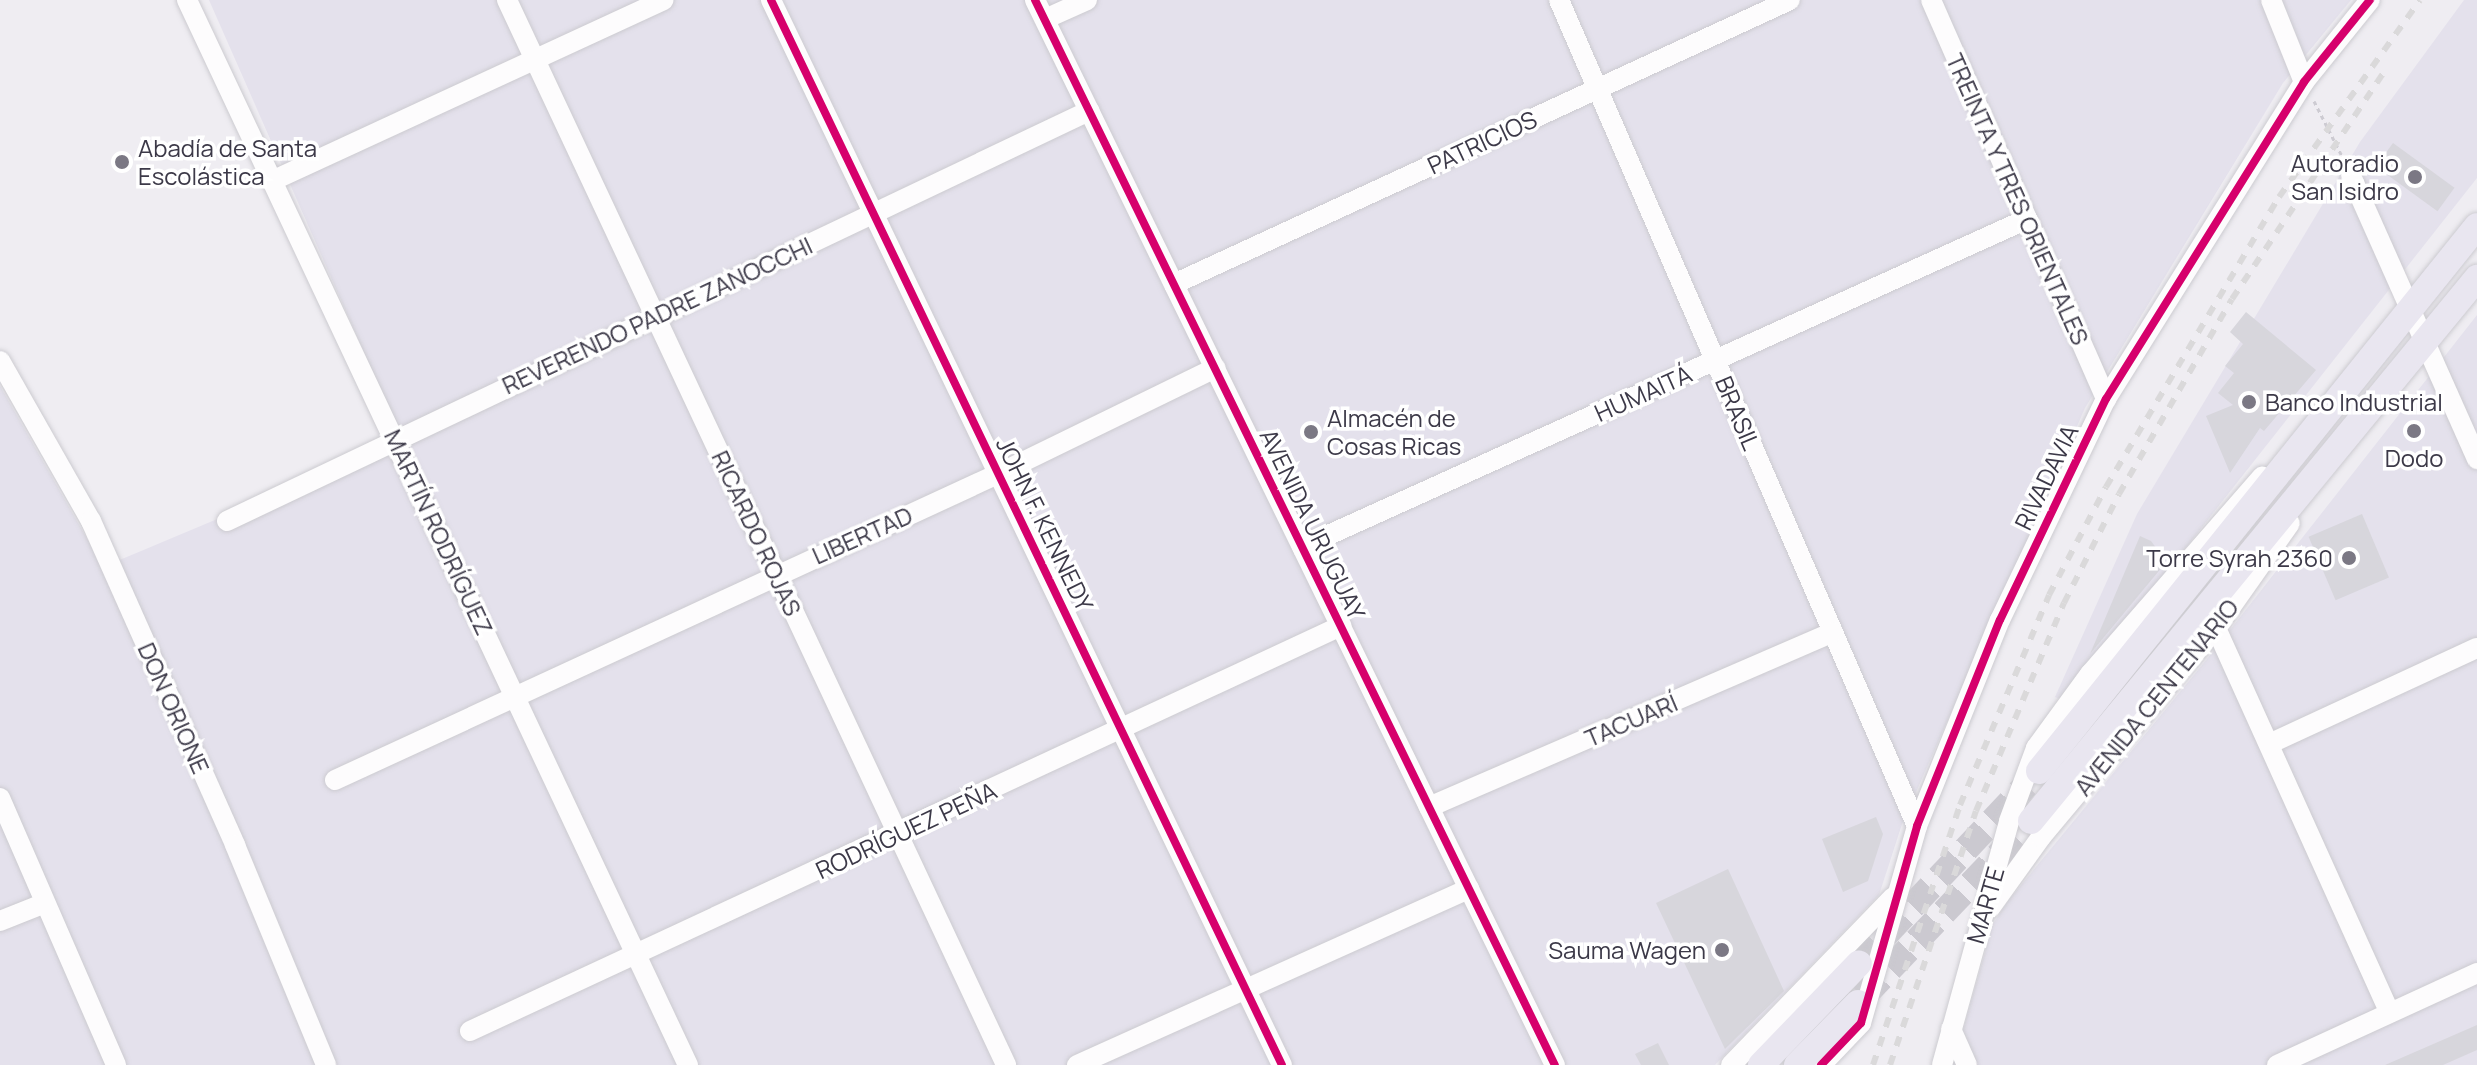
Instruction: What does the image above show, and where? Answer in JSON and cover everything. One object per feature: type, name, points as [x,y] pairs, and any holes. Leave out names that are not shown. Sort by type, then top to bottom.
[{"type":"main road","points":[[2038,760],[2336,405],[2477,226]]},
{"type":"main road","name":"AVENIDA CENTENARIO","points":[[2352,435],[2477,278]]},
{"type":"main road","points":[[2027,826],[2352,435]]},
{"type":"main road","points":[[1761,1065],[1859,963]]},
{"type":"main road","points":[[1797,1065],[1860,1013]]},
{"type":"street","name":"MARTÍN RODRÍGUEZ","points":[[187,0],[688,1065]]},
{"type":"street","name":"RICARDO ROJAS","points":[[507,0],[1006,1065]]},
{"type":"street","points":[[274,180],[663,0]]},
{"type":"street","name":"JOHN F. KENNEDY","points":[[771,0],[1282,1065]]},
{"type":"street","name":"AVENIDA URUGUAY","points":[[1035,0],[1555,1065]]},
{"type":"street","points":[[1045,19],[1087,0]]},
{"type":"street","name":"BRASIL","points":[[1559,0],[1917,826]]},
{"type":"street","name":"PATRICIOS","points":[[1174,284],[1790,0]]},
{"type":"street","name":"TREINTA Y TRES ORIENTALES","points":[[1931,0],[2106,399]]},
{"type":"street","points":[[2271,0],[2304,82]]},
{"type":"street","name":"RIVADAVIA","points":[[1860,1013],[1917,826],[2000,620],[2106,399],[2304,82],[2370,0]]},
{"type":"street","name":"REVERENDO PADRE ZANOCCHI","points":[[227,521],[394,438],[1089,111]]},
{"type":"street","points":[[2351,176],[2477,459]]},
{"type":"street","name":"HUMAITÁ","points":[[1302,547],[2027,219]]},
{"type":"street","name":"DON ORIONE","points":[[0,361],[91,521],[235,845],[326,1065]]},
{"type":"street","name":"LIBERTAD","points":[[335,780],[776,573],[998,474],[1215,368]]},
{"type":"street","name":"AVENIDA CENTENARIO","points":[[1979,924],[2027,826],[2216,628],[2352,435]]},
{"type":"street","name":"RODRÍGUEZ PEÑA","points":[[470,1031],[638,957],[1341,626]]},
{"type":"street","points":[[2216,628],[2390,1013]]},
{"type":"street","name":"TACUARÍ","points":[[1429,807],[1833,632]]},
{"type":"street","points":[[2269,744],[2477,648]]},
{"type":"street","name":"MARTE","points":[[1942,1065],[1979,924],[2027,826],[2038,760]]},
{"type":"street","points":[[0,798],[116,1065]]},
{"type":"street","points":[[1077,1065],[1469,889]]},
{"type":"street","points":[[1731,1065],[1895,894]]},
{"type":"street","points":[[0,921],[45,903]]},
{"type":"street","points":[[2277,1065],[2310,1058],[2390,1013],[2477,973]]},
{"type":"street","points":[[1821,1065],[1860,1013]]},
{"type":"street","points":[[1951,1029],[1967,1065]]},
{"type":"path","points":[[2304,82],[2351,176]]},
{"type":"shaded area","points":[[209,0],[2351,0],[2283,83],[2085,408],[1902,824],[1879,895],[1715,1065],[0,1065],[0,386],[103,567],[403,441]]},
{"type":"shaded area","points":[[2464,0],[2477,0],[2477,178],[2065,701],[2055,697],[2137,514],[2360,142]]},
{"type":"shaded area","points":[[2477,315],[2477,1065],[1953,1065],[1993,924],[2008,901],[2212,653]]},
{"type":"building","name":"Autoradio San Isidro","points":[[2393,143],[2454,188],[2437,211],[2376,166]]},
{"type":"building","points":[[2246,312],[2316,370],[2264,431],[2260,428],[2230,473],[2206,416],[2233,405],[2218,393],[2234,373],[2225,366],[2243,344],[2230,332]]},
{"type":"building","name":"Torre Syrah 2360","points":[[2362,514],[2389,578],[2336,600],[2309,537]]},
{"type":"building","points":[[2140,536],[2151,541],[2165,560],[2163,566],[2090,654]]},
{"type":"building","points":[[1876,817],[1883,834],[1868,881],[1843,892],[1822,839]]},
{"type":"building","name":"Sauma Wagen","points":[[1728,869],[1784,991],[1725,1049],[1656,903]]},
{"type":"building","points":[[2477,1025],[2477,1050],[2443,1065],[2385,1065]]},
{"type":"building","points":[[1658,1043],[1669,1065],[1641,1065],[1635,1054]]},
{"type":"tunnel","points":[[1859,963],[2026,785]]},
{"type":"tunnel","points":[[1863,997],[2031,821]]},
{"type":"railway","points":[[1873,1065],[1960,805],[2049,595],[2106,487],[2279,197],[2420,0]]},
{"type":"railway","points":[[1890,1065],[1976,811],[2064,603],[2119,494],[2232,299],[2386,69]]},
{"type":"cycle path","points":[[771,0],[1282,1065]]},
{"type":"cycle path","points":[[1035,0],[1555,1065]]},
{"type":"cycle path","points":[[1821,1065],[1861,1023],[1917,826],[2000,620],[2106,399],[2304,82],[2370,0]]},
{"type":"place","name":"Abadía de Santa Escolástica","points":[[122,162]]},
{"type":"place","name":"Autoradio San Isidro","points":[[2415,177]]},
{"type":"place","name":"Banco Industrial","points":[[2249,402]]},
{"type":"place","name":"Dodo","points":[[2414,431]]},
{"type":"place","name":"Almacén de Cosas Ricas","points":[[1311,432]]},
{"type":"place","name":"Torre Syrah 2360","points":[[2349,558]]},
{"type":"place","name":"Sauma Wagen","points":[[1722,950]]}]
